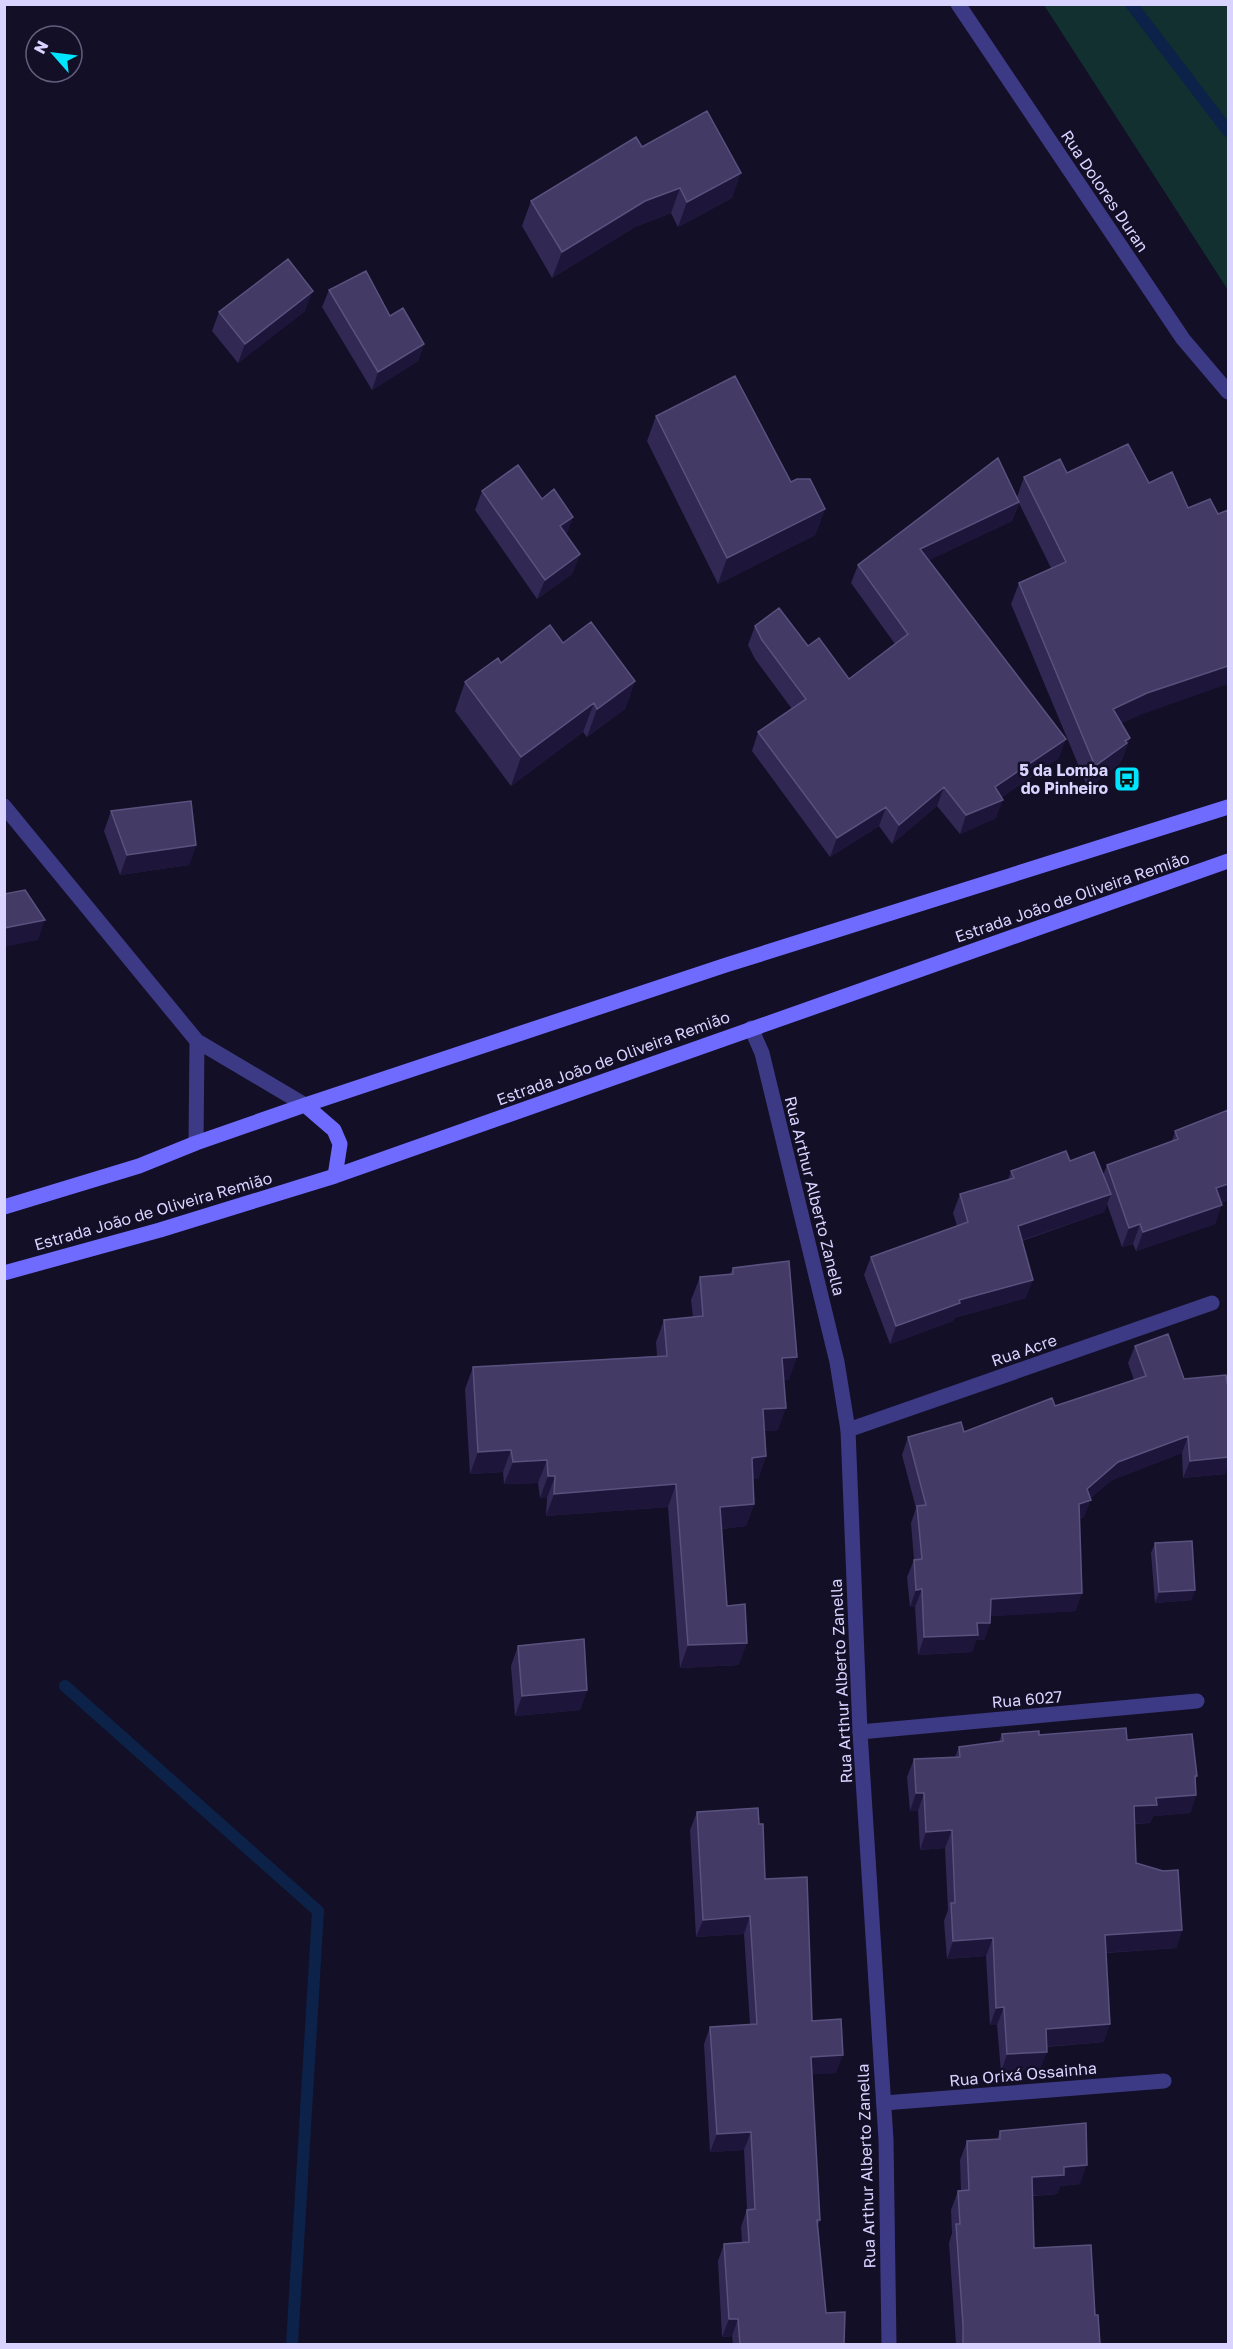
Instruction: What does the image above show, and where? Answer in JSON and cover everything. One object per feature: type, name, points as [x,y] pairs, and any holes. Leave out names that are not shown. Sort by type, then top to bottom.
[{"type":"main road","points":[[4,1207],[139,1166],[196,1143],[726,965],[1228,807]]},
{"type":"main road","name":"Estrada João de Oliveira Remião","points":[[4,1273],[160,1230],[335,1176],[1228,861]]},
{"type":"main road","points":[[305,1106],[334,1130],[340,1144],[335,1176]]},
{"type":"street","name":"Rua Dolores Duran","points":[[958,4],[1184,339],[1228,392]]},
{"type":"street","points":[[4,806],[197,1041],[305,1106]]},
{"type":"street","name":"Rua Arthur Alberto Zanella","points":[[751,1028],[762,1053],[834,1351],[848,1430],[860,1732],[884,2103],[889,2344]]},
{"type":"street","points":[[196,1143],[197,1041]]},
{"type":"street","name":"Rua Acre","points":[[848,1430],[1212,1303]]},
{"type":"street","name":"Rua 6027","points":[[860,1732],[1197,1701]]},
{"type":"street","name":"Rua Orixá Ossainha","points":[[884,2103],[1164,2081]]},
{"type":"green space","points":[[1044,5],[1228,5],[1228,290]]},
{"type":"building","points":[[707,111],[741,173],[687,202],[680,188],[645,201],[562,252],[531,201],[636,137],[642,147]]},
{"type":"building","points":[[288,259],[313,291],[245,344],[219,312]]},
{"type":"building","points":[[366,271],[390,316],[403,308],[424,344],[378,372],[329,290]]},
{"type":"building","points":[[735,376],[791,482],[797,479],[810,479],[825,509],[727,558],[656,416]]},
{"type":"building","points":[[1128,444],[1149,483],[1172,472],[1188,508],[1210,499],[1218,514],[1228,510],[1228,666],[1147,693],[1113,709],[1130,738],[1125,741],[1127,743],[1095,766],[1019,583],[1066,562],[1024,477],[1060,459],[1067,473]]},
{"type":"building","points":[[998,458],[1019,502],[920,549],[1066,739],[995,787],[1003,800],[966,815],[944,787],[899,825],[886,807],[837,838],[758,732],[806,699],[762,640],[755,626],[779,608],[808,646],[819,638],[849,679],[908,634],[858,565]]},
{"type":"building","points":[[518,465],[542,499],[554,489],[573,517],[560,526],[580,554],[545,580],[482,491]]},
{"type":"building","points":[[591,622],[635,681],[597,709],[594,703],[521,757],[465,682],[498,658],[501,663],[550,625],[563,643]]},
{"type":"building","points":[[191,801],[196,845],[127,855],[111,811]]},
{"type":"building","points":[[25,890],[45,920],[4,928],[4,894]]},
{"type":"building","points":[[1228,1110],[1228,1184],[1216,1188],[1222,1205],[1143,1232],[1140,1224],[1129,1228],[1107,1165],[1178,1139],[1175,1131]]},
{"type":"building","points":[[1066,1151],[1070,1161],[1094,1152],[1111,1194],[1018,1226],[1033,1280],[959,1300],[960,1303],[896,1326],[871,1257],[968,1222],[960,1194],[1014,1178],[1011,1171]]},
{"type":"building","points":[[789,1261],[797,1357],[782,1358],[786,1408],[763,1409],[766,1456],[752,1458],[754,1504],[720,1507],[727,1606],[745,1604],[747,1643],[688,1645],[676,1484],[554,1494],[555,1476],[548,1476],[547,1460],[513,1462],[511,1450],[478,1452],[473,1367],[667,1356],[664,1320],[703,1316],[700,1277],[733,1274],[733,1268]]},
{"type":"building","points":[[1168,1334],[1184,1379],[1226,1375],[1228,1383],[1228,1457],[1190,1461],[1188,1436],[1118,1462],[1087,1489],[1091,1500],[1079,1504],[1082,1593],[991,1599],[990,1623],[977,1623],[978,1635],[924,1637],[922,1589],[916,1590],[914,1560],[922,1559],[917,1506],[926,1505],[908,1437],[961,1422],[964,1432],[1052,1398],[1055,1406],[1146,1376],[1135,1346]]},
{"type":"building","points":[[1192,1541],[1195,1590],[1159,1592],[1155,1543]]},
{"type":"building","points":[[584,1639],[587,1690],[522,1696],[518,1646]]},
{"type":"building","points":[[1126,1728],[1127,1740],[1192,1734],[1197,1776],[1195,1776],[1196,1795],[1156,1798],[1157,1805],[1134,1806],[1136,1863],[1163,1871],[1178,1870],[1182,1930],[1105,1935],[1110,2024],[1046,2029],[1047,2052],[1007,2054],[1004,2007],[996,2008],[993,1938],[953,1941],[951,1903],[955,1903],[952,1830],[926,1832],[924,1793],[916,1793],[914,1759],[960,1757],[959,1747],[1003,1741],[1002,1734],[1039,1731],[1039,1735]]},
{"type":"building","points":[[758,1808],[759,1824],[763,1824],[765,1879],[807,1877],[812,2021],[841,2019],[843,2055],[811,2057],[820,2220],[817,2220],[826,2313],[845,2312],[844,2344],[740,2344],[738,2319],[729,2319],[724,2244],[749,2242],[747,2210],[755,2209],[751,2132],[717,2134],[710,2027],[757,2024],[750,1916],[703,1920],[697,1812]]},
{"type":"building","points":[[1086,2123],[1087,2165],[1064,2167],[1064,2175],[1032,2177],[1034,2248],[1091,2245],[1095,2315],[1098,2315],[1100,2344],[963,2344],[956,2224],[960,2224],[958,2191],[969,2190],[967,2141],[1000,2139],[1000,2131]]},
{"type":"waterway","points":[[1131,4],[1228,131]]},
{"type":"waterway","points":[[65,1686],[318,1911],[292,2344]]},
{"type":"place","name":"5 da Lomba do Pinheiro","points":[[1127,779]]}]
